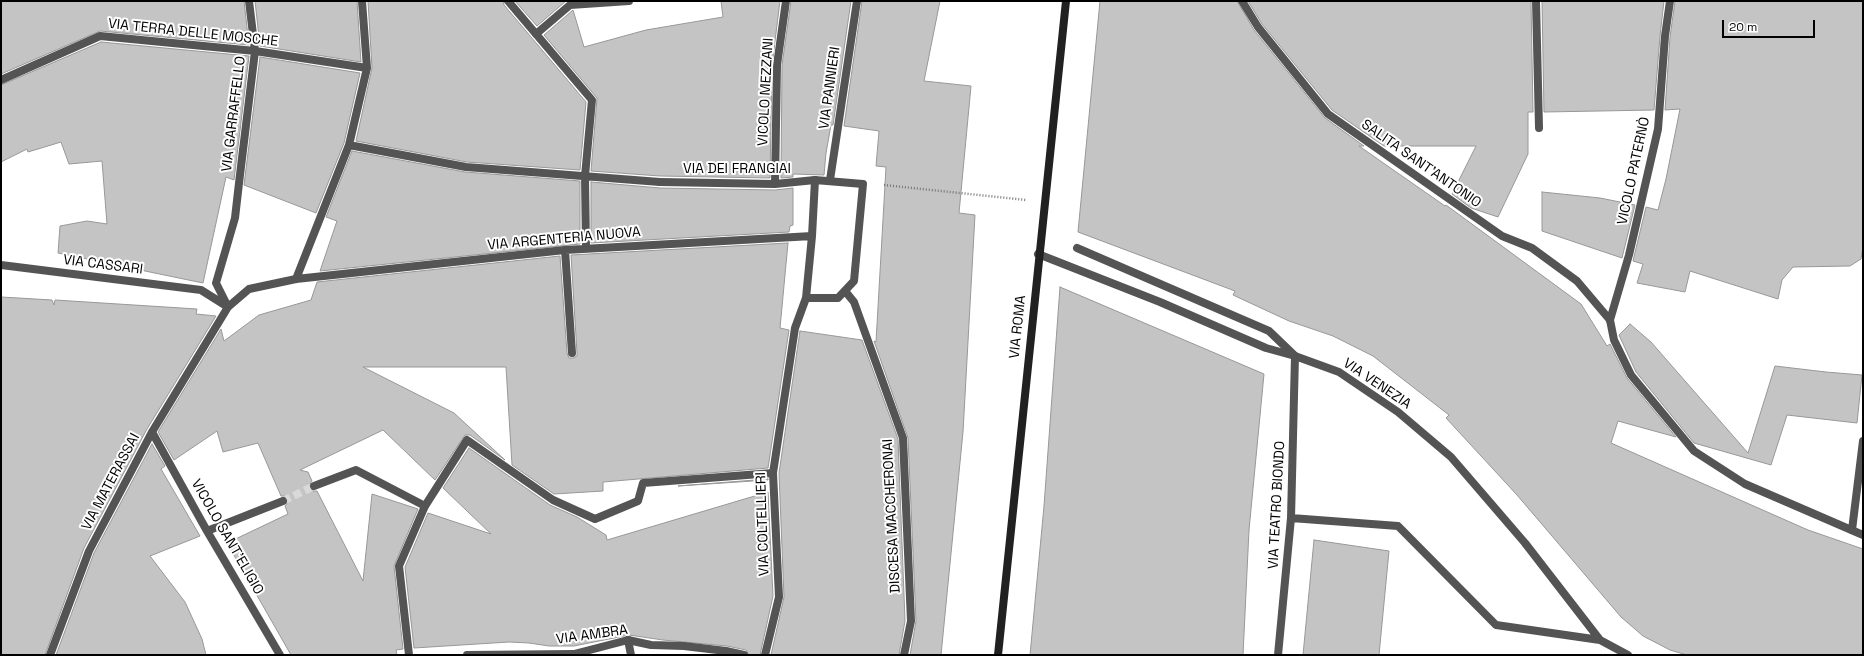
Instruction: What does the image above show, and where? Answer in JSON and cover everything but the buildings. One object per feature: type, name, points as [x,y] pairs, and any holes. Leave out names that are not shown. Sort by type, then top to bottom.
[{"type":"street","name":"VIA GARRAFFELLO","points":[[228,307],[216,283],[235,218],[254,51],[249,1]]},
{"type":"street","points":[[296,279],[349,145],[367,68],[362,1]]},
{"type":"street","points":[[508,1],[592,100],[585,176],[586,248]]},
{"type":"street","points":[[536,34],[570,5],[629,1]]},
{"type":"street","name":"VICOLO MEZZANI","points":[[775,184],[777,66],[786,1]]},
{"type":"street","name":"VIA PANNIERI","points":[[830,180],[857,1]]},
{"type":"street","name":"VIA ROMA","points":[[998,655],[1038,254],[1066,1]]},
{"type":"street","name":"SALITA SANT'ANTONIO","points":[[1242,1],[1258,27],[1328,114],[1502,236],[1532,248],[1577,280],[1610,320]]},
{"type":"street","points":[[1536,1],[1539,128]]},
{"type":"street","name":"VICOLO PATERNÒ","points":[[1610,320],[1629,255],[1658,129],[1665,36],[1670,1]]},
{"type":"street","name":"VIA TERRA DELLE MOSCHE","points":[[1,80],[100,36],[254,51],[367,68]]},
{"type":"street","name":"VIA DEI FRANGIAI","points":[[349,145],[466,167],[660,182],[775,184],[830,180],[863,184]]},
{"type":"street","name":"VIA COLTELLIERI","points":[[765,655],[779,597],[773,473],[795,328],[806,298],[812,236],[815,180]]},
{"type":"street","points":[[806,298],[838,298],[854,281],[863,184]]},
{"type":"street","name":"VIA ARGENTERIA NUOVA","points":[[228,307],[249,289],[296,279],[586,248],[812,236]]},
{"type":"street","points":[[1077,248],[1269,331],[1295,356]]},
{"type":"street","points":[[565,250],[572,353]]},
{"type":"street","name":"VIA VENEZIA","points":[[1038,254],[1139,294],[1266,348],[1295,356],[1339,372],[1398,412],[1451,457],[1525,544],[1600,640]]},
{"type":"street","name":"VIA CASSARI","points":[[1,265],[201,290],[228,307]]},
{"type":"street","name":"DISCESA MACCHERONAI","points":[[845,291],[854,302],[903,438],[911,621],[904,655]]},
{"type":"street","name":"VIA MATERASSAI","points":[[50,655],[89,551],[152,432],[228,307]]},
{"type":"street","points":[[1610,320],[1614,340],[1632,375],[1694,451],[1745,484],[1863,535]]},
{"type":"street","name":"VIA TEATRO BIONDO","points":[[1278,655],[1291,518],[1295,356]]},
{"type":"street","name":"VICOLO SANT'ELIGIO","points":[[152,432],[207,531],[280,655]]},
{"type":"street","points":[[409,655],[399,566],[425,506],[468,440],[553,500],[595,519],[638,501],[643,484],[773,473]]},
{"type":"street","points":[[1852,530],[1863,441]]},
{"type":"street","points":[[314,486],[356,470],[425,506]]},
{"type":"street","points":[[207,531],[283,502]]},
{"type":"street","name":"VIA VENEZIA","points":[[1291,518],[1398,526],[1496,625],[1600,640],[1628,655]]},
{"type":"street","points":[[628,640],[631,655]]},
{"type":"street","name":"VIA AMBRA","points":[[467,655],[574,654],[628,640],[651,645],[726,650],[744,655]]},
{"type":"path","points":[[863,184],[978,194],[1044,202]]},
{"type":"tunnel","points":[[283,501],[314,486]]}]
